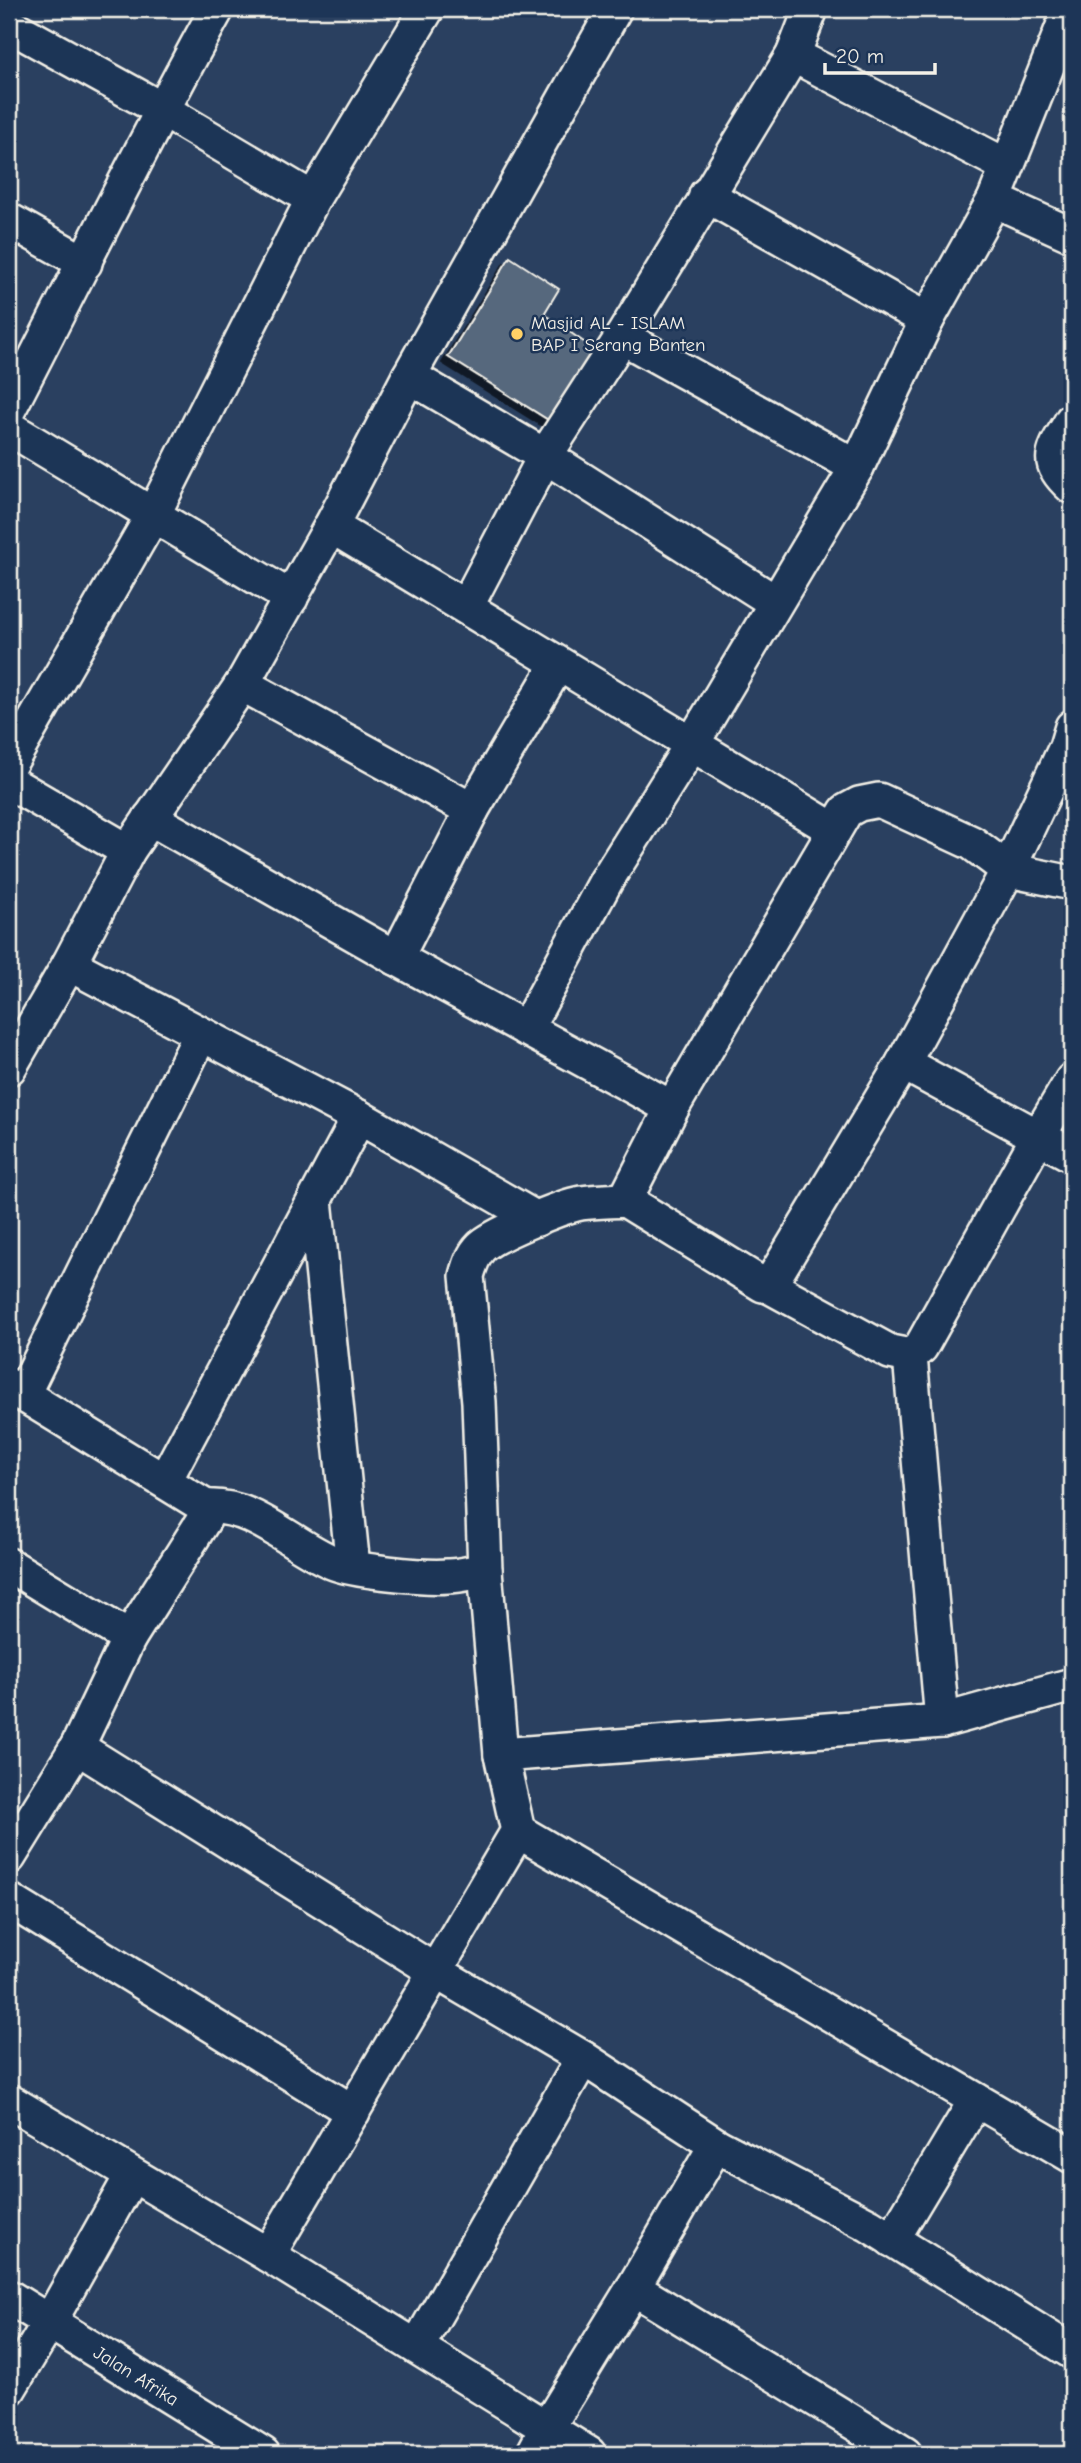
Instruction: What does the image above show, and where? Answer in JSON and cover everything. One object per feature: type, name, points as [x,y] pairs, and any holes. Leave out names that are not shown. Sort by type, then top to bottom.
[{"type":"street","points":[[9,410],[135,166],[161,109],[217,9]]},
{"type":"street","points":[[9,765],[153,514],[313,199],[427,9]]},
{"type":"street","points":[[9,1068],[69,964],[128,851],[242,684],[615,9]]},
{"type":"street","points":[[466,607],[545,456],[622,337],[793,55],[811,9]]},
{"type":"street","points":[[9,25],[161,109],[313,199]]},
{"type":"street","points":[[526,1029],[606,881],[692,744],[857,467],[927,320],[994,200],[1067,29]]},
{"type":"street","points":[[793,55],[1007,166]]},
{"type":"street","points":[[706,195],[927,320]]},
{"type":"street","points":[[994,200],[1072,235]]},
{"type":"street","points":[[9,220],[85,263]]},
{"type":"street","points":[[622,337],[857,467]]},
{"type":"street","points":[[410,376],[545,456],[775,602]]},
{"type":"street","points":[[1072,420],[1054,453],[1053,466],[1072,487]]},
{"type":"street","points":[[9,428],[291,598]]},
{"type":"street","points":[[331,526],[834,830]]},
{"type":"street","points":[[396,958],[472,810],[558,664]]},
{"type":"street","points":[[242,684],[472,810]]},
{"type":"street","points":[[769,1286],[902,1063],[1007,870],[1066,747],[1072,727]]},
{"type":"street","points":[[9,782],[128,851]]},
{"type":"street","points":[[625,1200],[672,1108],[846,811],[859,804],[879,800],[972,843],[1007,870],[1072,883]]},
{"type":"street","points":[[150,818],[396,958],[672,1108]]},
{"type":"street","points":[[69,964],[359,1117],[537,1219]]},
{"type":"street","points":[[201,1034],[16,1390],[206,1507],[233,1508],[253,1516],[334,1563],[448,1577],[485,1570]]},
{"type":"street","points":[[902,1063],[1072,1155]]},
{"type":"street","points":[[268,2255],[517,1831],[502,1755],[485,1570],[479,1402],[467,1276],[471,1261],[488,1241],[537,1219],[579,1204],[625,1200],[763,1285],[890,1352],[909,1356],[921,1347],[1072,1080]]},
{"type":"street","points":[[165,1480],[359,1117]]},
{"type":"street","points":[[315,1200],[353,1567]]},
{"type":"street","points":[[909,1356],[942,1721]]},
{"type":"street","points":[[9,1857],[77,1747],[129,1638],[205,1518],[206,1507]]},
{"type":"street","points":[[9,1565],[129,1638]]},
{"type":"street","points":[[502,1755],[942,1721],[1072,1685]]},
{"type":"street","points":[[77,1747],[436,1971],[583,2058],[716,2145],[892,2240],[1072,2352]]},
{"type":"street","points":[[517,1831],[1072,2156]]},
{"type":"street","points":[[9,1900],[353,2112]]},
{"type":"street","points":[[417,2347],[583,2058]]},
{"type":"street","points":[[892,2240],[976,2100]]},
{"type":"street","points":[[9,2101],[417,2347],[540,2441],[589,2454]]},
{"type":"street","points":[[540,2441],[716,2145]]},
{"type":"street","points":[[9,2389],[132,2175]]},
{"type":"street","points":[[633,2288],[905,2454]]},
{"type":"street","name":"Jalan Afrika","points":[[9,2297],[263,2454]]},
{"type":"building","name":"Masjid AL - ISLAM BAP I Serang Banten","points":[[510,257],[559,289],[544,314],[601,354],[558,426],[448,357]]},
{"type":"place","name":"Masjid AL - ISLAM BAP I Serang Banten","points":[[517,334]]}]
